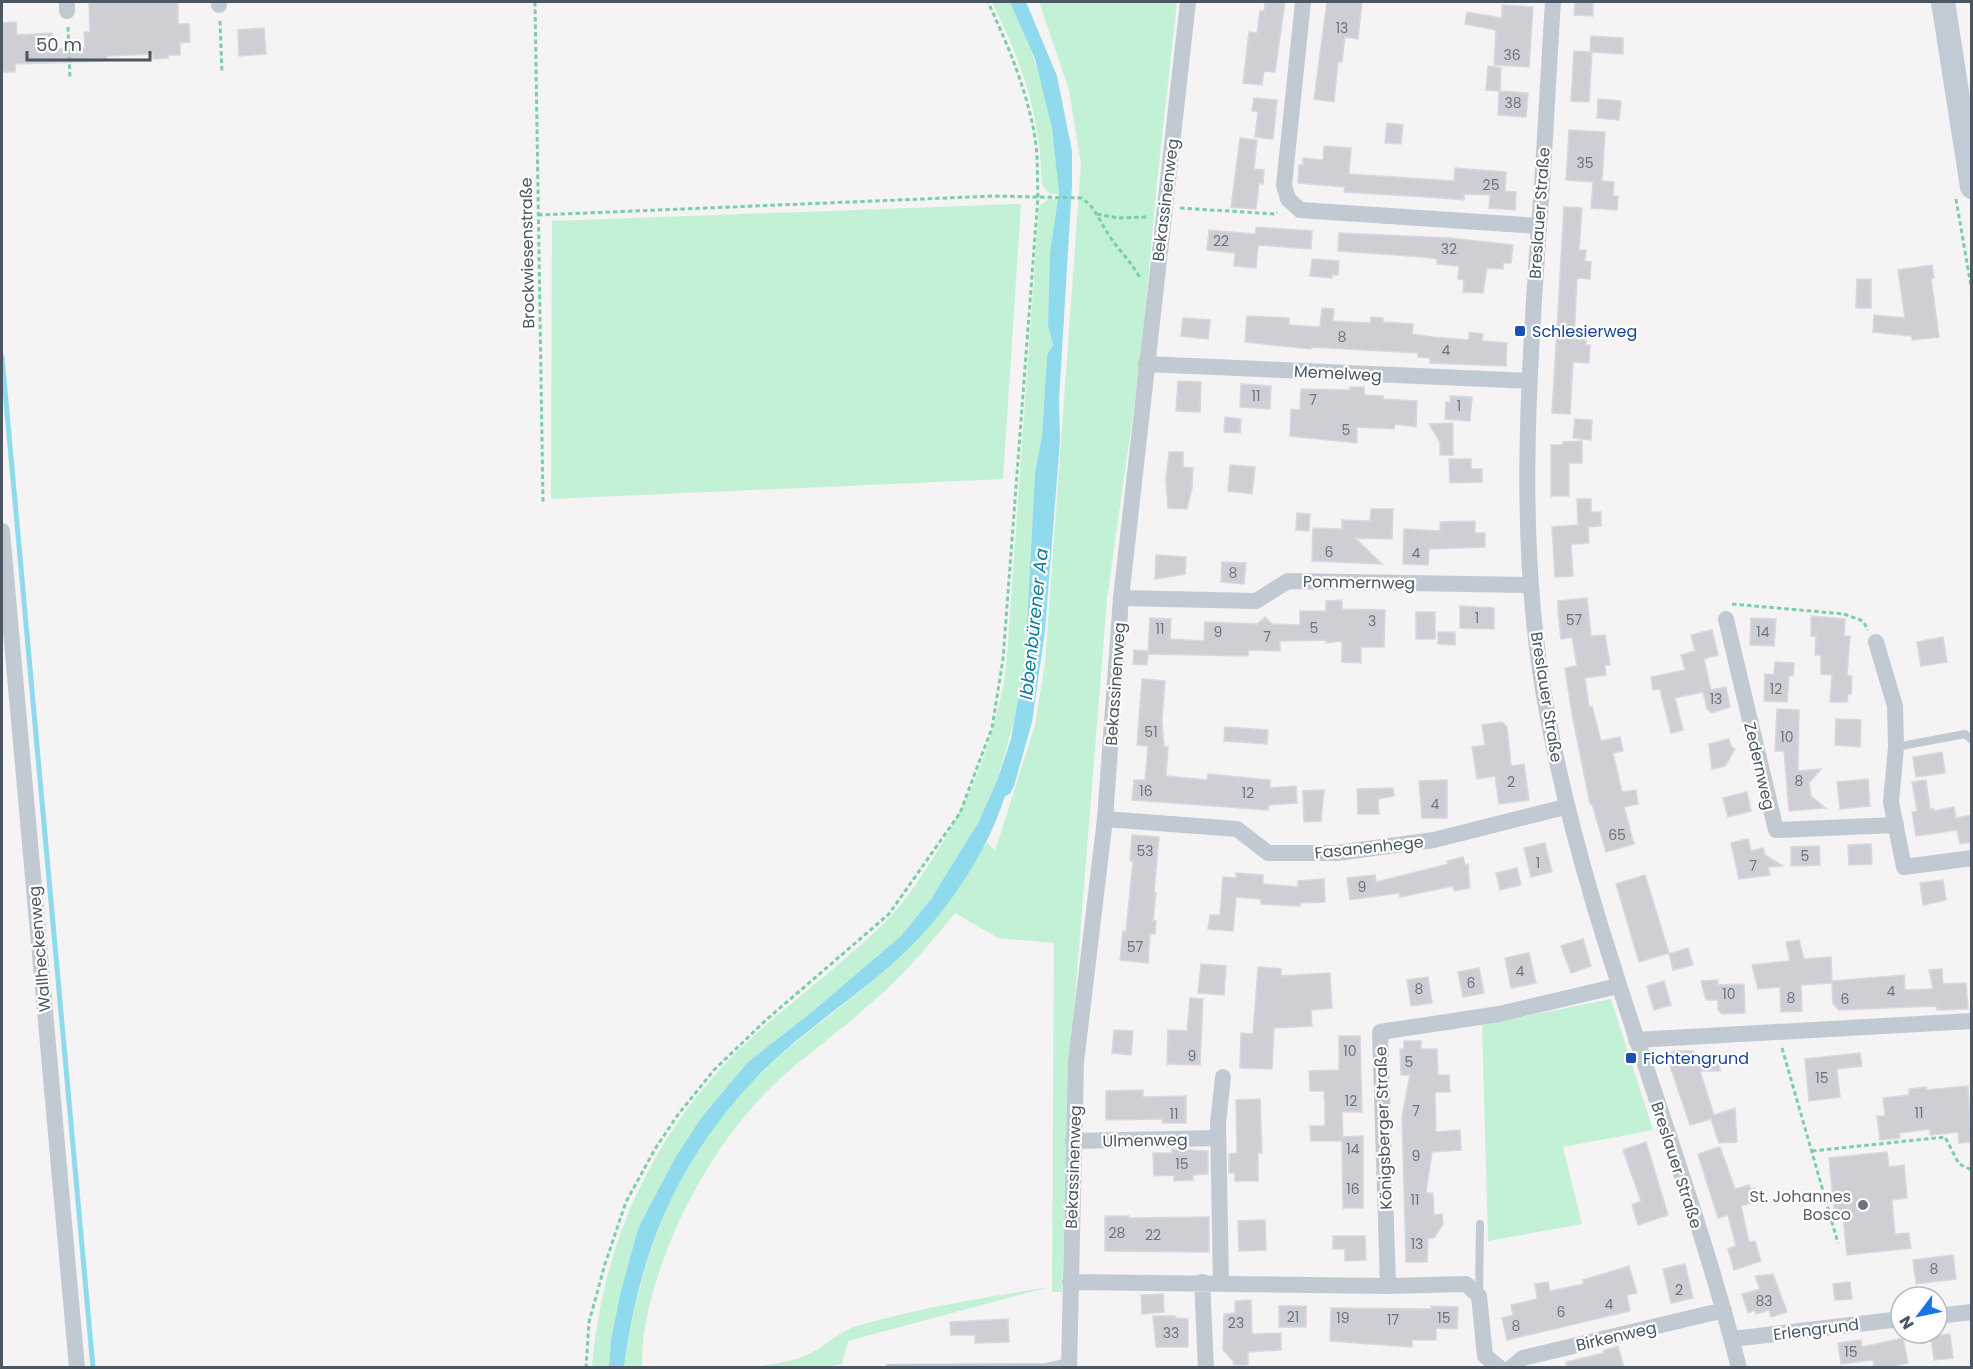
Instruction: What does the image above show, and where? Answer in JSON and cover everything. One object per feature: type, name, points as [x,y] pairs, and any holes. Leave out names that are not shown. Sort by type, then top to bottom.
[{"type":"main road","points":[[1942,2],[1971,187]]},
{"type":"street","name":"Bekassinenweg","points":[[1069,1365],[1076,1062],[1105,819],[1121,598],[1152,301],[1188,2]]},
{"type":"street","points":[[1303,2],[1284,185],[1288,199],[1300,210],[1539,226]]},
{"type":"street","name":"Breslauer Straße","points":[[1553,2],[1531,331],[1526,464],[1531,585],[1544,698],[1565,807],[1618,986],[1724,1310],[1739,1368]]},
{"type":"street","name":"Memelweg","points":[[1146,364],[1530,381]]},
{"type":"street","name":"Wallheckenweg","points":[[2,531],[7,666],[78,1368]]},
{"type":"street","name":"Pommernweg","points":[[1121,598],[1256,601],[1288,581],[1531,585]]},
{"type":"street","name":"Zedernweg","points":[[1726,619],[1776,830],[1896,825]]},
{"type":"street","points":[[1876,642],[1895,706],[1896,747],[1891,802],[1904,867],[1971,858]]},
{"type":"street","name":"Fasanenhege","points":[[1105,819],[1237,829],[1269,853],[1337,853],[1434,840],[1565,807]]},
{"type":"street","name":"Königsberger Straße","points":[[1388,1286],[1380,1032],[1499,1014],[1618,986]]},
{"type":"street","points":[[1636,1040],[1971,1022]]},
{"type":"street","points":[[1221,1282],[1218,1138],[1223,1077]]},
{"type":"street","name":"Ulmenweg","points":[[1073,1141],[1218,1138]]},
{"type":"street","points":[[1070,1282],[1221,1282],[1388,1286],[1466,1284],[1479,1296],[1485,1356],[1500,1368]]},
{"type":"street","points":[[1202,1282],[1206,1368]]},
{"type":"street","name":"Birkenweg","points":[[1511,1368],[1524,1358],[1724,1310]]},
{"type":"street","points":[[1949,1315],[1971,1312]]},
{"type":"street","name":"Erlengrund","points":[[1732,1339],[1889,1320]]},
{"type":"lane","points":[[1896,747],[1965,734],[1971,740]]},
{"type":"lane","points":[[1479,1296],[1480,1224]]},
{"type":"lane","points":[[889,1368],[1069,1365]]},
{"type":"path","name":"Brockwiesenstraße","points":[[535,2],[543,503]]},
{"type":"path","points":[[586,1368],[589,1322],[626,1202],[677,1116],[727,1056],[889,914],[960,813],[992,728],[1003,659],[1038,196],[1036,146],[1025,95],[1012,53],[988,2]]},
{"type":"path","points":[[219,3],[222,73]]},
{"type":"path","points":[[67,6],[70,79]]},
{"type":"path","points":[[538,215],[1038,196],[1081,198],[1097,214],[1107,234],[1132,262],[1152,301]]},
{"type":"path","points":[[1097,214],[1118,218],[1149,217],[1165,207],[1275,214],[1288,199]]},
{"type":"path","points":[[1726,619],[1731,604],[1844,614],[1863,621],[1876,642]]},
{"type":"path","points":[[1778,1032],[1838,1243]]},
{"type":"path","points":[[1812,1151],[1945,1137],[1959,1164],[1971,1170]]},
{"type":"green space","points":[[992,2],[1010,2],[1038,71],[1051,120],[1059,194],[1050,194],[1042,185],[1038,135],[1028,90],[1013,47]]},
{"type":"green space","points":[[1039,2],[1177,2],[1140,364],[1107,599],[1070,1061],[1062,1292],[1052,1292],[1054,943],[998,938],[955,913],[887,989],[778,1080],[734,1129],[693,1193],[672,1238],[651,1300],[643,1340],[642,1367],[624,1368],[640,1288],[651,1249],[683,1176],[704,1142],[728,1109],[756,1078],[900,956],[927,926],[987,842],[995,851],[1035,725],[1045,663],[1081,164],[1069,90]]},
{"type":"green space","points":[[1049,199],[1058,199],[1050,252],[1048,326],[1053,345],[1047,355],[1042,436],[1035,473],[1025,660],[1017,711],[997,781],[978,823],[931,899],[901,936],[813,1011],[748,1062],[701,1118],[675,1158],[639,1226],[611,1340],[609,1367],[592,1368],[605,1284],[617,1244],[632,1205],[671,1132],[696,1097],[743,1046],[847,957],[900,906],[947,835],[980,768],[995,721],[1006,669],[1039,206]]},
{"type":"green space","points":[[1021,204],[1003,479],[551,499],[552,221]]},
{"type":"green space","points":[[1611,999],[1653,1130],[1563,1147],[1582,1224],[1488,1241],[1482,1025]]},
{"type":"green space","points":[[1049,1287],[848,1341],[842,1364],[822,1368],[757,1367],[804,1356],[846,1331],[881,1319]]},
{"type":"water","name":"Ibbenbürener Aa","points":[[1010,2],[1026,2],[1057,76],[1072,151],[1059,400],[1060,441],[1045,631],[1032,722],[1014,786],[1010,794],[1005,796],[985,845],[971,869],[956,892],[921,935],[903,955],[769,1065],[726,1112],[702,1145],[682,1178],[651,1249],[631,1326],[624,1367],[609,1367],[611,1340],[621,1291],[639,1226],[675,1158],[701,1118],[748,1062],[813,1011],[901,936],[931,899],[978,823],[997,781],[1011,739],[1025,662],[1035,473],[1042,436],[1047,355],[1053,345],[1048,326],[1050,252],[1059,192],[1052,128],[1035,59]]},
{"type":"building","points":[[89,2],[178,2],[178,24],[189,24],[190,42],[180,43],[180,55],[168,55],[168,58],[153,59],[153,54],[107,56],[107,61],[15,64],[15,72],[2,72],[2,23],[16,22],[17,35],[52,33],[53,49],[85,48],[84,32],[90,32]]},
{"type":"building","points":[[1265,2],[1285,2],[1275,72],[1264,71],[1262,85],[1243,83],[1249,32],[1257,33],[1260,11],[1264,11]]},
{"type":"building","points":[[1327,2],[1362,2],[1358,39],[1345,37],[1342,62],[1338,62],[1334,102],[1314,99]]},
{"type":"building","points":[[1575,2],[1593,2],[1593,16],[1574,15]]},
{"type":"building","points":[[1502,5],[1533,7],[1529,67],[1494,65],[1496,30],[1465,24],[1467,12],[1502,18]]},
{"type":"building","points":[[264,28],[266,54],[239,56],[238,30]]},
{"type":"building","points":[[1591,36],[1623,38],[1623,54],[1590,52]]},
{"type":"building","points":[[1574,51],[1592,52],[1589,102],[1571,101]]},
{"type":"building","points":[[1488,66],[1501,68],[1500,91],[1528,93],[1526,117],[1498,115],[1499,91],[1486,90]]},
{"type":"building","points":[[1254,98],[1277,100],[1273,139],[1255,137],[1258,112],[1252,111]]},
{"type":"building","points":[[1598,99],[1621,101],[1619,120],[1597,118]]},
{"type":"building","points":[[1387,123],[1403,125],[1401,144],[1385,143]]},
{"type":"building","points":[[1569,130],[1605,132],[1602,181],[1614,182],[1613,196],[1618,196],[1617,210],[1591,208],[1593,182],[1566,180]]},
{"type":"building","points":[[1240,138],[1257,140],[1254,169],[1264,170],[1263,184],[1259,183],[1256,209],[1231,207]]},
{"type":"building","points":[[1324,146],[1351,148],[1349,174],[1454,181],[1455,168],[1506,172],[1505,191],[1516,192],[1515,210],[1489,208],[1490,195],[1464,194],[1464,200],[1344,192],[1345,187],[1298,183],[1299,165],[1303,165],[1303,158],[1323,160]]},
{"type":"building","points":[[1564,207],[1582,208],[1579,250],[1586,250],[1585,261],[1591,262],[1590,279],[1577,278],[1574,339],[1586,340],[1586,345],[1590,345],[1589,363],[1573,362],[1570,414],[1552,413]]},
{"type":"building","points":[[1256,227],[1312,231],[1311,249],[1258,245],[1256,268],[1234,266],[1235,253],[1207,250],[1209,230],[1255,234]]},
{"type":"building","points":[[1339,233],[1450,238],[1513,245],[1511,263],[1503,263],[1503,269],[1487,268],[1483,293],[1463,292],[1464,280],[1458,279],[1459,266],[1437,264],[1437,259],[1424,257],[1338,251]]},
{"type":"building","points":[[1312,259],[1339,261],[1338,275],[1332,275],[1332,278],[1310,276]]},
{"type":"building","points":[[1932,265],[1934,278],[1931,278],[1939,337],[1912,340],[1912,336],[1873,332],[1874,315],[1905,318],[1898,270]]},
{"type":"building","points":[[1857,279],[1871,279],[1871,308],[1856,308]]},
{"type":"building","points":[[1322,308],[1334,309],[1333,321],[1370,323],[1371,317],[1383,318],[1383,322],[1413,324],[1412,334],[1469,340],[1469,332],[1483,334],[1482,341],[1507,343],[1506,366],[1430,363],[1430,358],[1418,357],[1418,353],[1311,347],[1311,349],[1245,342],[1247,316],[1289,318],[1289,325],[1320,327]]},
{"type":"building","points":[[1183,318],[1210,320],[1208,339],[1181,336]]},
{"type":"building","points":[[1178,381],[1201,382],[1200,412],[1176,411]]},
{"type":"building","points":[[1241,384],[1271,386],[1270,409],[1240,407]]},
{"type":"building","points":[[1350,387],[1364,387],[1364,395],[1383,396],[1383,399],[1417,401],[1416,427],[1395,424],[1394,429],[1357,427],[1357,443],[1290,436],[1291,409],[1300,410],[1301,389],[1350,390]]},
{"type":"building","points":[[1450,396],[1472,397],[1470,421],[1445,419],[1446,402],[1450,403]]},
{"type":"building","points":[[1225,417],[1241,419],[1240,433],[1224,432]]},
{"type":"building","points":[[1575,419],[1592,420],[1591,440],[1573,438]]},
{"type":"building","points":[[1453,423],[1453,455],[1440,455],[1440,442],[1429,424]]},
{"type":"building","points":[[1582,441],[1582,463],[1569,463],[1569,496],[1551,496],[1551,445]]},
{"type":"building","points":[[1169,452],[1183,452],[1183,467],[1193,468],[1192,488],[1187,509],[1168,508],[1166,480]]},
{"type":"building","points":[[1449,459],[1471,459],[1471,469],[1482,469],[1482,482],[1450,483]]},
{"type":"building","points":[[1230,465],[1255,467],[1252,494],[1228,491]]},
{"type":"building","points":[[1577,499],[1591,499],[1591,512],[1601,512],[1601,526],[1588,527],[1589,543],[1571,544],[1573,576],[1555,577],[1552,527],[1578,525]]},
{"type":"building","points":[[1371,509],[1393,509],[1392,539],[1355,538],[1382,564],[1312,561],[1313,528],[1342,529],[1342,520],[1370,521]]},
{"type":"building","points":[[1297,513],[1310,514],[1309,531],[1296,530]]},
{"type":"building","points":[[1475,521],[1475,533],[1485,533],[1485,547],[1429,549],[1428,565],[1403,564],[1404,529],[1440,531],[1440,522]]},
{"type":"building","points":[[1156,555],[1186,557],[1185,574],[1155,579]]},
{"type":"building","points":[[1222,562],[1246,563],[1244,584],[1221,582]]},
{"type":"building","points":[[1587,598],[1591,636],[1605,635],[1610,665],[1605,665],[1606,675],[1585,678],[1589,707],[1592,706],[1601,741],[1620,737],[1623,751],[1613,753],[1622,792],[1636,790],[1638,804],[1624,807],[1634,844],[1606,852],[1592,804],[1590,804],[1572,714],[1565,668],[1577,666],[1572,637],[1561,639],[1558,612],[1558,601]]},
{"type":"building","points":[[1342,600],[1342,609],[1385,610],[1384,647],[1361,647],[1361,663],[1342,662],[1342,641],[1326,643],[1326,640],[1280,641],[1280,651],[1249,650],[1248,656],[1148,654],[1150,618],[1171,619],[1170,639],[1204,641],[1205,622],[1257,624],[1265,617],[1272,624],[1300,625],[1300,611],[1326,611],[1326,601]]},
{"type":"building","points":[[1460,606],[1494,608],[1494,629],[1460,628]]},
{"type":"building","points":[[1416,612],[1435,612],[1435,639],[1416,639]]},
{"type":"building","points":[[1811,616],[1845,619],[1844,636],[1850,636],[1847,675],[1852,676],[1851,694],[1848,694],[1847,702],[1830,702],[1832,675],[1821,674],[1821,655],[1815,655],[1816,636],[1811,636]]},
{"type":"building","points":[[1751,618],[1776,619],[1774,646],[1750,645]]},
{"type":"building","points":[[1712,630],[1718,655],[1704,659],[1711,690],[1726,687],[1730,707],[1712,713],[1707,709],[1703,692],[1675,698],[1683,730],[1671,733],[1660,689],[1653,690],[1651,677],[1685,670],[1681,655],[1695,651],[1691,635]]},
{"type":"building","points":[[1438,632],[1455,632],[1455,645],[1438,644]]},
{"type":"building","points":[[1943,637],[1947,662],[1921,666],[1917,642]]},
{"type":"building","points":[[1134,650],[1148,651],[1147,665],[1133,664]]},
{"type":"building","points":[[1775,662],[1794,663],[1793,676],[1789,676],[1787,702],[1764,701],[1765,674],[1774,675]]},
{"type":"building","points":[[1142,679],[1165,681],[1162,720],[1164,747],[1168,747],[1166,776],[1207,780],[1208,774],[1270,780],[1270,788],[1296,786],[1297,803],[1268,805],[1268,810],[1132,800],[1134,780],[1145,780],[1148,746],[1137,745]]},
{"type":"building","points":[[1777,709],[1799,710],[1798,771],[1821,769],[1809,783],[1811,796],[1825,808],[1789,811],[1784,751],[1775,751]]},
{"type":"building","points":[[1836,719],[1861,720],[1860,747],[1835,745]]},
{"type":"building","points":[[1502,722],[1507,727],[1511,766],[1524,764],[1529,800],[1499,804],[1495,776],[1477,779],[1472,747],[1485,745],[1482,725]]},
{"type":"building","points":[[1225,727],[1268,730],[1267,744],[1224,741]]},
{"type":"building","points":[[1729,739],[1731,746],[1735,749],[1725,766],[1712,769],[1709,744]]},
{"type":"building","points":[[1942,752],[1945,773],[1916,777],[1913,757]]},
{"type":"building","points":[[1868,779],[1870,806],[1840,809],[1837,782]]},
{"type":"building","points":[[1447,780],[1447,818],[1422,818],[1419,781]]},
{"type":"building","points":[[1926,780],[1930,809],[1934,811],[1954,807],[1956,818],[1971,815],[1971,842],[1960,844],[1957,830],[1916,836],[1912,812],[1917,811],[1912,782]]},
{"type":"building","points":[[1393,788],[1394,796],[1378,799],[1379,814],[1358,814],[1357,789]]},
{"type":"building","points":[[1324,790],[1321,821],[1304,822],[1303,791]]},
{"type":"building","points":[[1747,792],[1751,811],[1728,817],[1723,798]]},
{"type":"building","points":[[1132,835],[1159,837],[1154,893],[1156,893],[1153,921],[1156,921],[1155,934],[1150,934],[1148,963],[1120,960],[1123,931],[1126,932],[1133,861],[1130,861]]},
{"type":"building","points":[[1748,839],[1751,851],[1763,848],[1765,855],[1783,866],[1768,867],[1770,875],[1739,879],[1731,843]]},
{"type":"building","points":[[1545,843],[1552,872],[1531,877],[1524,848]]},
{"type":"building","points":[[1871,844],[1872,864],[1849,865],[1848,845]]},
{"type":"building","points":[[1819,846],[1820,865],[1791,866],[1791,847]]},
{"type":"building","points":[[1463,857],[1465,865],[1468,864],[1470,888],[1454,891],[1453,886],[1400,897],[1399,893],[1350,900],[1347,878],[1375,875],[1376,882],[1448,864],[1447,861]]},
{"type":"building","points":[[1517,868],[1521,885],[1500,890],[1496,873]]},
{"type":"building","points":[[1236,873],[1263,875],[1263,884],[1298,887],[1298,881],[1324,879],[1325,902],[1300,903],[1300,906],[1261,904],[1261,899],[1236,897],[1233,931],[1208,929],[1210,915],[1220,915],[1223,877],[1236,878]]},
{"type":"building","points":[[1645,875],[1669,953],[1639,962],[1616,884]]},
{"type":"building","points":[[1943,880],[1946,900],[1923,905],[1920,883]]},
{"type":"building","points":[[1583,939],[1591,966],[1571,973],[1561,946]]},
{"type":"building","points":[[1799,940],[1804,959],[1831,957],[1832,981],[1904,975],[1905,990],[1933,989],[1929,970],[1942,969],[1943,984],[1966,983],[1968,1009],[1937,1010],[1936,1006],[1839,1010],[1833,1004],[1832,983],[1801,985],[1802,1011],[1781,1012],[1780,987],[1758,989],[1752,965],[1790,961],[1786,942]]},
{"type":"building","points":[[1688,948],[1693,965],[1673,970],[1669,954]]},
{"type":"building","points":[[1529,953],[1536,983],[1511,988],[1505,958]]},
{"type":"building","points":[[1201,964],[1226,966],[1224,995],[1198,993]]},
{"type":"building","points":[[1258,967],[1281,969],[1281,976],[1330,973],[1332,1008],[1311,1010],[1312,1026],[1274,1028],[1272,1069],[1240,1068],[1241,1033],[1253,1034]]},
{"type":"building","points":[[1479,968],[1484,993],[1463,997],[1458,972]]},
{"type":"building","points":[[1428,977],[1432,1003],[1411,1006],[1407,980]]},
{"type":"building","points":[[1718,980],[1718,985],[1744,984],[1745,1013],[1722,1014],[1718,1010],[1718,1000],[1706,1000],[1701,981]]},
{"type":"building","points":[[1664,981],[1671,1005],[1654,1010],[1647,986]]},
{"type":"building","points":[[1190,998],[1203,999],[1200,1065],[1167,1064],[1168,1030],[1187,1031]]},
{"type":"building","points":[[1114,1030],[1133,1031],[1131,1055],[1112,1053]]},
{"type":"building","points":[[1339,1036],[1360,1036],[1362,1112],[1342,1112],[1343,1137],[1363,1136],[1363,1208],[1343,1208],[1342,1141],[1311,1141],[1310,1126],[1325,1126],[1325,1104],[1324,1091],[1310,1091],[1309,1071],[1339,1070]]},
{"type":"building","points":[[1404,1041],[1421,1041],[1421,1049],[1437,1049],[1438,1075],[1449,1075],[1450,1092],[1435,1092],[1436,1132],[1460,1130],[1461,1150],[1432,1152],[1426,1193],[1433,1193],[1434,1215],[1442,1214],[1443,1224],[1434,1238],[1428,1238],[1427,1262],[1406,1262],[1402,1116],[1410,1075],[1401,1075],[1400,1049],[1404,1049]]},
{"type":"building","points":[[1675,1051],[1693,1051],[1695,1055],[1719,1054],[1720,1071],[1700,1071],[1714,1115],[1735,1108],[1737,1142],[1719,1143],[1711,1119],[1690,1125],[1666,1054]]},
{"type":"building","points":[[1860,1053],[1862,1066],[1837,1069],[1840,1097],[1809,1101],[1805,1059]]},
{"type":"building","points":[[1968,1086],[1971,1142],[1959,1143],[1958,1132],[1930,1135],[1930,1129],[1899,1133],[1900,1138],[1880,1140],[1877,1116],[1885,1116],[1883,1098],[1909,1095],[1909,1089],[1926,1087],[1926,1090]]},
{"type":"building","points":[[1143,1090],[1143,1097],[1186,1096],[1186,1123],[1162,1123],[1162,1119],[1106,1120],[1106,1091]]},
{"type":"building","points":[[1260,1099],[1262,1153],[1258,1153],[1258,1181],[1235,1181],[1235,1173],[1229,1173],[1229,1154],[1237,1153],[1236,1100]]},
{"type":"building","points":[[1646,1142],[1668,1215],[1638,1225],[1632,1205],[1641,1201],[1623,1150]]},
{"type":"building","points":[[1720,1147],[1735,1189],[1749,1185],[1751,1189],[1755,1188],[1759,1201],[1741,1206],[1749,1242],[1755,1241],[1761,1261],[1734,1270],[1728,1249],[1736,1246],[1728,1215],[1718,1218],[1698,1154]]},
{"type":"building","points":[[1172,1149],[1208,1151],[1208,1174],[1193,1175],[1193,1180],[1174,1181],[1174,1175],[1154,1176],[1153,1153],[1172,1153]]},
{"type":"building","name":"St. Johannes Bosco","points":[[1887,1152],[1889,1167],[1904,1165],[1907,1198],[1892,1200],[1895,1234],[1909,1233],[1911,1248],[1847,1255],[1843,1217],[1835,1218],[1829,1158]]},
{"type":"building","points":[[1105,1216],[1209,1217],[1209,1252],[1105,1251]]},
{"type":"building","points":[[1265,1220],[1266,1250],[1239,1251],[1238,1221]]},
{"type":"building","points":[[1333,1236],[1365,1236],[1366,1260],[1345,1261],[1345,1249],[1333,1249]]},
{"type":"building","points":[[1953,1255],[1956,1279],[1916,1284],[1913,1260]]},
{"type":"building","points":[[1685,1264],[1693,1298],[1671,1303],[1663,1269]]},
{"type":"building","points":[[1629,1266],[1637,1293],[1627,1295],[1630,1311],[1507,1340],[1502,1318],[1513,1315],[1511,1305],[1537,1299],[1535,1284],[1548,1282],[1550,1291],[1584,1284],[1583,1280]]},
{"type":"building","points":[[1773,1274],[1787,1312],[1771,1317],[1769,1310],[1756,1314],[1755,1310],[1748,1313],[1742,1294],[1760,1289],[1755,1276]]},
{"type":"building","points":[[1850,1282],[1852,1299],[1835,1300],[1833,1284]]},
{"type":"building","points":[[1163,1294],[1164,1312],[1142,1314],[1141,1295]]},
{"type":"building","points":[[1251,1300],[1252,1334],[1281,1333],[1281,1350],[1248,1352],[1248,1365],[1234,1365],[1223,1350],[1224,1314],[1235,1313],[1235,1301]]},
{"type":"building","points":[[1279,1306],[1306,1306],[1306,1327],[1279,1327]]},
{"type":"building","points":[[1431,1306],[1458,1307],[1457,1329],[1436,1328],[1436,1340],[1412,1340],[1412,1347],[1330,1341],[1331,1308],[1431,1309]]},
{"type":"building","points":[[1153,1316],[1175,1316],[1175,1318],[1188,1319],[1188,1347],[1156,1347]]},
{"type":"building","points":[[1008,1319],[1009,1342],[975,1343],[975,1335],[951,1335],[950,1322]]},
{"type":"building","points":[[1949,1334],[1953,1358],[1934,1360],[1932,1345],[1949,1345]]},
{"type":"building","points":[[1861,1340],[1862,1347],[1889,1341],[1889,1345],[1904,1345],[1908,1363],[1889,1368],[1874,1368],[1873,1360],[1841,1364],[1838,1343]]},
{"type":"building","points":[[1618,1346],[1624,1368],[1566,1368],[1566,1362],[1604,1353],[1603,1351]]},
{"type":"waterway","points":[[2,357],[93,1368]]},
{"type":"place","name":"Schlesierweg","points":[[1520,331]]},
{"type":"place","name":"Fichtengrund","points":[[1631,1058]]},
{"type":"place","name":"St. Johannes Bosco","points":[[1863,1205]]}]
